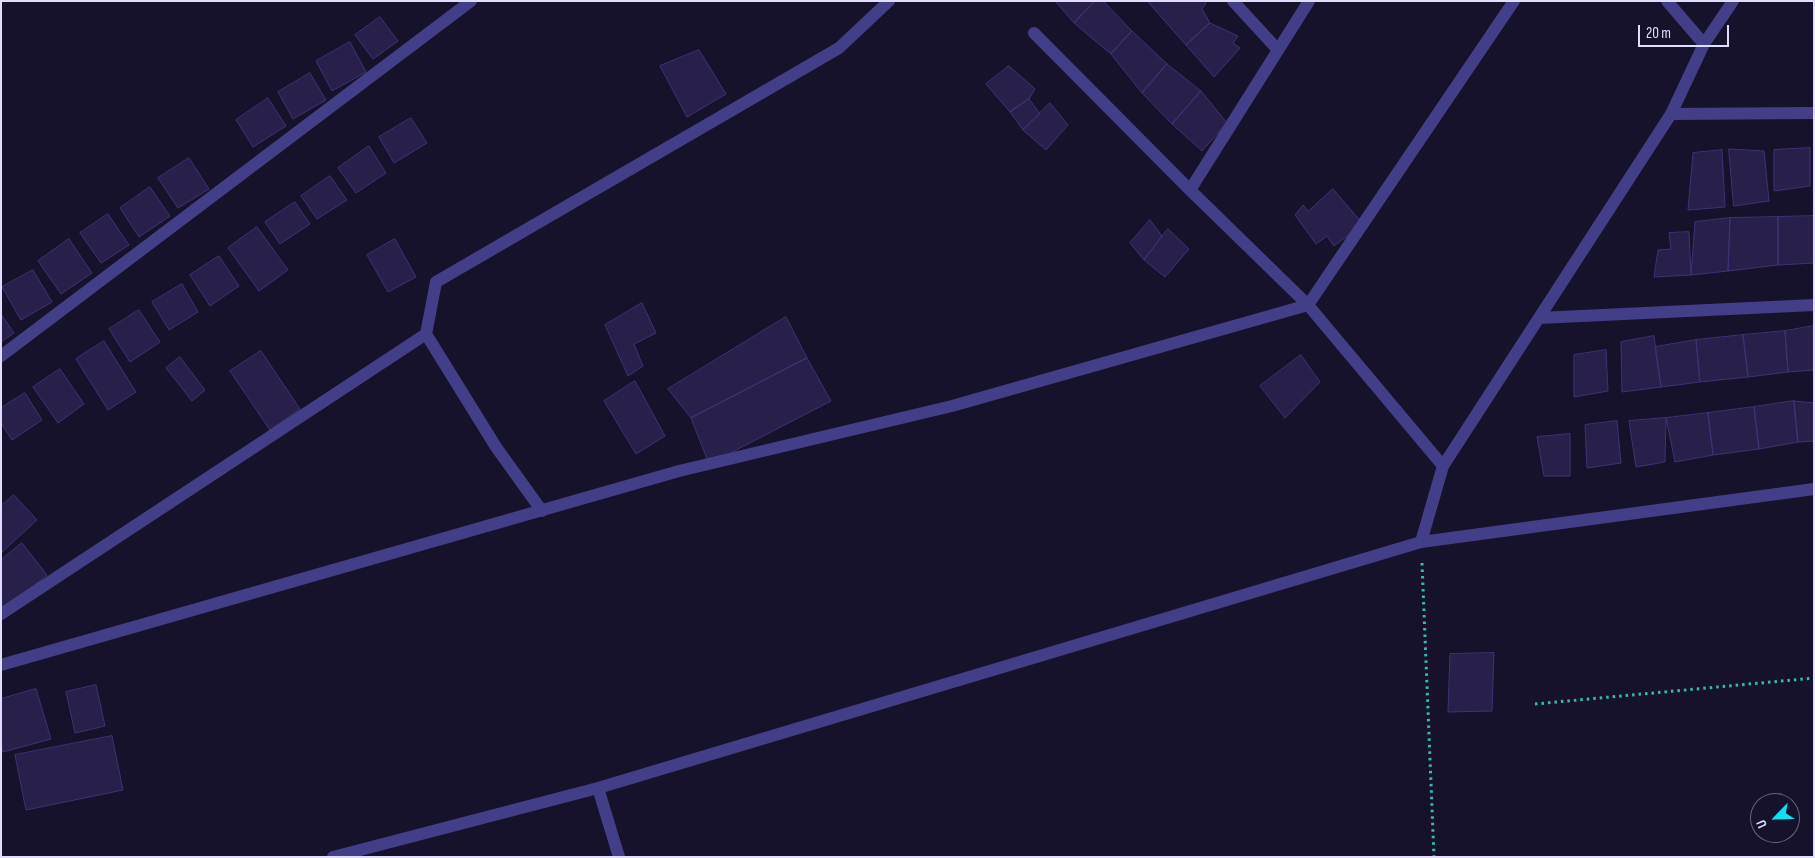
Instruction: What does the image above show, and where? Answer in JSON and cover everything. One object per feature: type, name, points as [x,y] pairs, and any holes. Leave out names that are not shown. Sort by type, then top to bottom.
[{"type":"street","points":[[1,356],[471,1]]},
{"type":"street","points":[[542,511],[496,447],[426,334],[436,282],[839,48],[889,1]]},
{"type":"street","points":[[1233,1],[1278,50]]},
{"type":"street","points":[[1190,190],[1309,1]]},
{"type":"street","points":[[1,665],[679,471],[952,406],[1308,305],[1514,1]]},
{"type":"street","points":[[1667,1],[1704,44]]},
{"type":"street","points":[[1422,542],[1443,466],[1671,114],[1704,44],[1733,1]]},
{"type":"street","points":[[1034,33],[1190,190],[1308,305],[1443,466]]},
{"type":"street","points":[[1671,114],[1814,113]]},
{"type":"street","points":[[1539,318],[1814,304]]},
{"type":"street","points":[[1,614],[426,334]]},
{"type":"street","points":[[333,857],[598,788],[1422,542],[1814,489]]},
{"type":"street","points":[[598,788],[619,857]]},
{"type":"path","points":[[1422,542],[1434,857]]},
{"type":"path","points":[[1535,704],[1814,678]]},
{"type":"building","points":[[1057,1],[1095,1],[1074,23]]},
{"type":"building","points":[[1095,1],[1103,1],[1132,31],[1111,54],[1074,23]]},
{"type":"building","points":[[1149,1],[1204,1],[1206,3],[1202,9],[1210,23],[1186,45]]},
{"type":"building","points":[[380,17],[398,41],[373,59],[355,35]]},
{"type":"building","points":[[1210,23],[1238,36],[1233,43],[1240,48],[1214,77],[1186,45]]},
{"type":"building","points":[[1132,31],[1167,64],[1142,93],[1111,54]]},
{"type":"building","points":[[350,42],[366,72],[332,91],[316,61]]},
{"type":"building","points":[[699,50],[726,94],[687,117],[660,66]]},
{"type":"building","points":[[1167,64],[1201,91],[1172,124],[1142,93]]},
{"type":"building","points":[[1009,66],[1035,89],[1029,99],[1010,112],[986,84]]},
{"type":"building","points":[[310,73],[326,100],[293,119],[278,92]]},
{"type":"building","points":[[1201,91],[1227,123],[1202,151],[1172,124]]},
{"type":"building","points":[[268,98],[286,126],[253,147],[236,120]]},
{"type":"building","points":[[1029,99],[1040,114],[1023,130],[1010,112]]},
{"type":"building","points":[[1050,103],[1068,125],[1046,150],[1023,130]]},
{"type":"building","points":[[411,118],[427,143],[394,163],[379,137]]},
{"type":"building","points":[[369,146],[386,173],[356,193],[338,168]]},
{"type":"building","points":[[1810,148],[1810,186],[1774,191],[1774,150]]},
{"type":"building","points":[[1729,149],[1764,151],[1769,201],[1734,206]]},
{"type":"building","points":[[1722,150],[1725,207],[1688,210],[1693,153]]},
{"type":"building","points":[[189,158],[209,189],[178,208],[158,178]]},
{"type":"building","points":[[330,176],[347,200],[317,219],[301,196]]},
{"type":"building","points":[[150,187],[170,216],[139,237],[120,208]]},
{"type":"building","points":[[1333,189],[1363,224],[1334,246],[1327,236],[1316,244],[1295,215],[1303,205],[1308,211]]},
{"type":"building","points":[[295,202],[310,224],[280,244],[265,222]]},
{"type":"building","points":[[108,214],[129,245],[101,263],[80,233]]},
{"type":"building","points":[[1814,216],[1814,263],[1778,265],[1778,217]]},
{"type":"building","points":[[1778,217],[1778,265],[1728,271],[1730,218]]},
{"type":"building","points":[[1730,218],[1728,271],[1691,275],[1695,222]]},
{"type":"building","points":[[1150,220],[1162,236],[1144,260],[1130,243]]},
{"type":"building","points":[[257,227],[288,270],[259,291],[228,248]]},
{"type":"building","points":[[1168,229],[1189,249],[1165,277],[1144,260]]},
{"type":"building","points":[[1689,232],[1691,275],[1654,277],[1658,250],[1671,249],[1669,233]]},
{"type":"building","points":[[69,239],[92,273],[61,294],[38,261]]},
{"type":"building","points":[[395,239],[416,277],[388,292],[367,255]]},
{"type":"building","points":[[219,256],[239,286],[210,306],[190,275]]},
{"type":"building","points":[[33,270],[52,302],[21,320],[2,287]]},
{"type":"building","points":[[182,284],[198,312],[169,330],[152,302]]},
{"type":"building","points":[[642,303],[656,333],[634,344],[643,366],[628,376],[605,325]]},
{"type":"building","points":[[139,310],[160,342],[130,362],[109,329]]},
{"type":"building","points":[[1,314],[14,333],[1,342]]},
{"type":"building","points":[[786,317],[807,358],[691,418],[668,389]]},
{"type":"building","points":[[1814,326],[1814,370],[1788,372],[1785,331]]},
{"type":"building","points":[[1785,331],[1788,372],[1748,377],[1743,335]]},
{"type":"building","points":[[1743,335],[1748,377],[1700,382],[1696,340]]},
{"type":"building","points":[[1654,336],[1661,387],[1622,392],[1621,342]]},
{"type":"building","points":[[1696,340],[1700,382],[1661,387],[1655,347]]},
{"type":"building","points":[[104,341],[136,392],[108,410],[76,359]]},
{"type":"building","points":[[1606,350],[1608,391],[1574,397],[1574,355]]},
{"type":"building","points":[[261,351],[300,409],[270,430],[230,371]]},
{"type":"building","points":[[1301,355],[1320,382],[1285,418],[1260,386]]},
{"type":"building","points":[[180,357],[205,390],[192,401],[166,368]]},
{"type":"building","points":[[807,358],[831,401],[709,464],[691,418]]},
{"type":"building","points":[[60,369],[84,404],[58,423],[33,387]]},
{"type":"building","points":[[635,381],[665,436],[636,454],[604,401]]},
{"type":"building","points":[[25,393],[42,420],[12,440],[1,423],[1,408]]},
{"type":"building","points":[[1794,401],[1798,442],[1759,449],[1754,407]]},
{"type":"building","points":[[1794,401],[1814,403],[1814,441],[1798,442]]},
{"type":"building","points":[[1754,407],[1759,449],[1713,455],[1708,413]]},
{"type":"building","points":[[1708,413],[1713,455],[1675,462],[1666,418]]},
{"type":"building","points":[[1666,418],[1665,462],[1636,467],[1629,421]]},
{"type":"building","points":[[1617,421],[1621,463],[1587,468],[1585,425]]},
{"type":"building","points":[[1570,434],[1570,476],[1544,476],[1537,437]]},
{"type":"building","points":[[14,495],[37,520],[1,553],[1,506]]},
{"type":"building","points":[[22,543],[47,575],[5,609],[1,604],[1,560]]},
{"type":"building","points":[[1494,653],[1492,711],[1448,712],[1450,654]]},
{"type":"building","points":[[96,685],[105,726],[75,733],[66,692]]},
{"type":"building","points":[[36,689],[51,739],[3,752],[1,745],[1,699]]},
{"type":"building","points":[[112,736],[123,790],[26,810],[15,755]]}]
